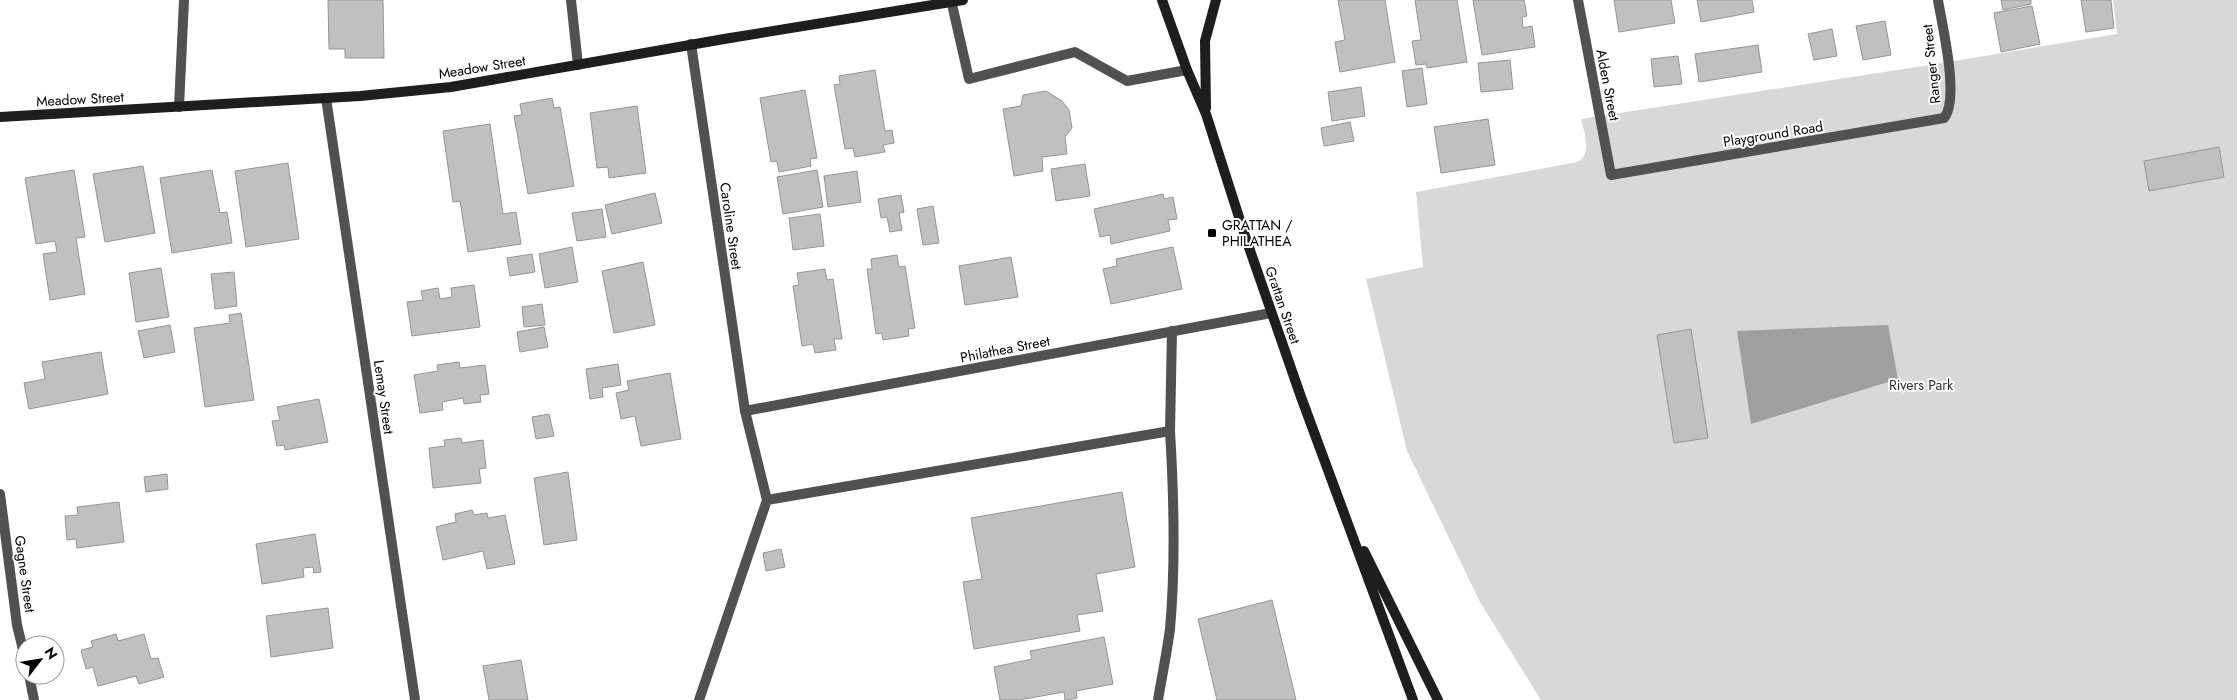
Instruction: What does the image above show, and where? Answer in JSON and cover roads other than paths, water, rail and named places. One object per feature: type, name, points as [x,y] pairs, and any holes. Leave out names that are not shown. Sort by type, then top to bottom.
[{"type":"main road","name":"Meadow Street","points":[[0,117],[326,98],[451,87],[691,44],[963,0]]},
{"type":"main road","name":"Grattan Street","points":[[1162,0],[1187,70],[1206,114],[1271,313],[1413,700]]},
{"type":"main road","points":[[1206,114],[1204,41],[1216,0]]},
{"type":"main road","name":"Grattan Street","points":[[1341,505],[1438,700]]},
{"type":"street","points":[[179,107],[184,0]]},
{"type":"street","points":[[571,0],[578,65]]},
{"type":"street","name":"Alden Street","points":[[1578,0],[1611,174]]},
{"type":"street","name":"Ranger Street","points":[[1938,0],[1948,62],[1951,101],[1948,114],[1940,120]]},
{"type":"street","points":[[951,1],[969,79],[1075,52],[1127,81],[1187,70]]},
{"type":"street","name":"Caroline Street","points":[[691,44],[745,411],[766,500]]},
{"type":"street","name":"Lemay Street","points":[[326,98],[415,700]]},
{"type":"street","name":"Playground Road","points":[[1611,174],[1940,120]]},
{"type":"street","name":"Philathea Street","points":[[745,411],[1271,313]]},
{"type":"street","points":[[1158,700],[1170,630],[1173,575],[1174,511],[1170,431],[1172,331]]},
{"type":"street","points":[[699,700],[766,500],[1170,431]]},
{"type":"street","name":"Gagne Street","points":[[0,494],[20,635]]},
{"type":"street","points":[[31,685],[34,700]]},
{"type":"place","name":"GRATTAN / PHILATHEA","points":[[1212,233]]},
{"type":"park label","name":"Rivers Park","points":[[1921,385]]}]
